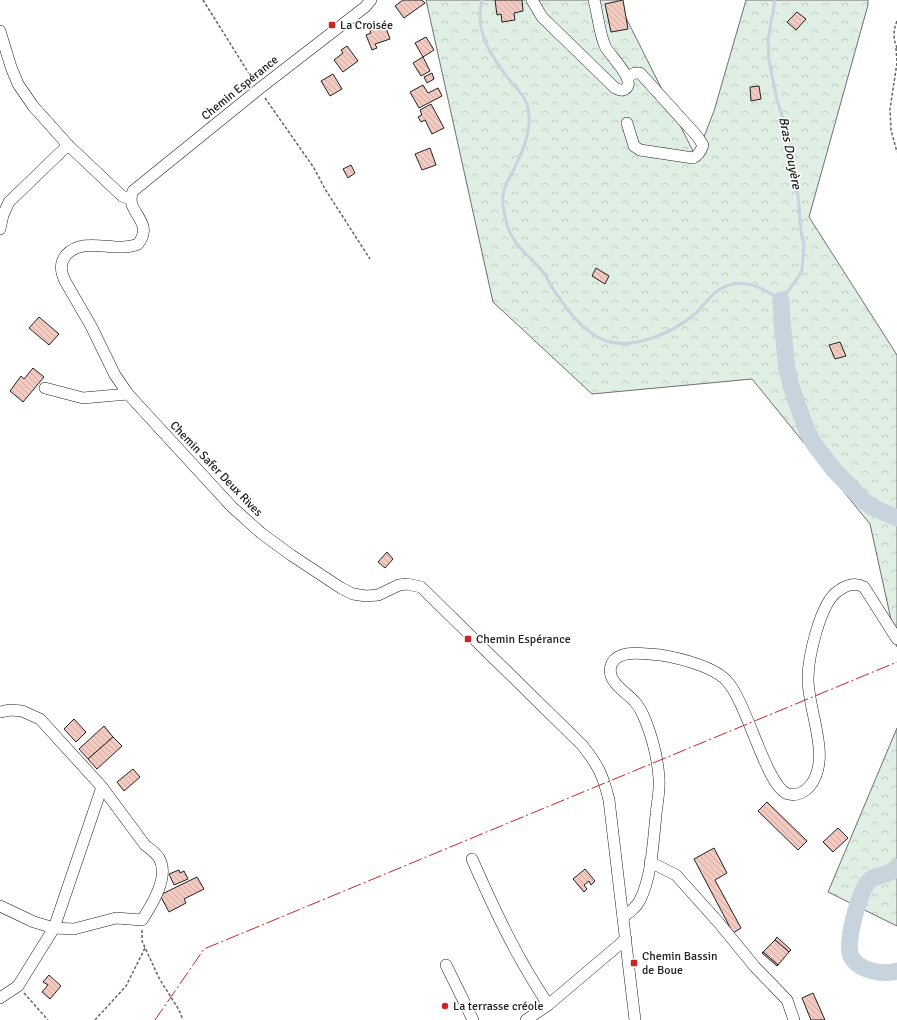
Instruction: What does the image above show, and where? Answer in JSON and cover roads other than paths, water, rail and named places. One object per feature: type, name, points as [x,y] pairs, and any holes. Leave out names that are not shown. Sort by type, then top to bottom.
[{"type":"street","name":"Chemin Espérance","points":[[130,200],[135,189],[259,89],[360,11],[371,0]]},
{"type":"street","points":[[532,0],[542,17],[615,88],[623,90],[627,88],[629,81],[628,77],[605,47],[594,0]]},
{"type":"street","name":"Chemin Safer Deux Rives","points":[[0,31],[18,84],[33,106],[68,145],[122,196],[130,200],[144,226],[144,233],[138,244],[128,247],[82,246],[70,252],[64,258],[61,267],[65,281],[92,326],[115,375],[128,394],[232,507],[261,533],[291,555],[341,588],[353,594],[366,596],[378,595],[399,585],[407,584],[421,588],[582,746],[594,760],[600,771],[607,794],[635,1020]]},
{"type":"street","points":[[626,123],[634,146],[640,150],[693,158],[697,156],[702,149],[703,145],[697,136],[640,73],[635,73],[628,77]]},
{"type":"street","points":[[0,229],[3,215],[9,202],[68,145]]},
{"type":"street","points":[[45,388],[83,398],[128,394]]},
{"type":"street","points":[[623,917],[636,907],[645,888],[650,862],[659,782],[654,746],[640,708],[612,680],[611,665],[614,660],[626,654],[653,654],[706,667],[717,673],[726,680],[741,702],[773,779],[784,792],[796,795],[804,792],[814,780],[820,761],[820,749],[811,708],[808,679],[814,641],[825,608],[831,598],[839,590],[850,585],[856,584],[864,587],[897,639]]},
{"type":"street","points":[[0,712],[10,710],[22,711],[40,719],[102,787],[145,845],[159,858],[162,873],[160,885],[150,908],[142,920],[116,918],[74,929],[54,928],[34,922],[0,906]]},
{"type":"street","points":[[0,998],[18,986],[54,928],[102,787]]},
{"type":"street","points":[[472,859],[510,940],[548,1005]]},
{"type":"street","points":[[650,862],[676,875],[756,967],[787,1000],[794,1020]]},
{"type":"street","points":[[526,1020],[548,1005],[626,939]]},
{"type":"street","points":[[446,965],[473,1020]]},
{"type":"waterway","name":"Bras Douyère","points":[[482,0],[480,23],[486,44],[497,63],[524,98],[529,113],[528,130],[524,147],[504,192],[503,205],[509,231],[518,246],[544,273],[569,312],[590,332],[606,341],[617,343],[641,341],[666,333],[696,313],[718,290],[730,285],[753,285],[781,300],[802,270],[804,245],[801,232],[798,195],[792,179],[794,160],[790,141],[777,100],[769,60],[768,40],[775,0]]},
{"type":"waterway","points":[[781,300],[787,369],[792,389],[807,431],[814,444],[834,470],[863,500],[872,507],[897,518]]},
{"type":"waterway","points":[[897,867],[890,872],[871,879],[864,888],[854,918],[850,940],[851,956],[859,965],[871,971],[897,971]]},
{"type":"place","name":"La Croisée","points":[[332,25]]},
{"type":"place","name":"Chemin Espérance","points":[[468,639]]},
{"type":"place","name":"Chemin Bassin de Boue","points":[[634,963]]},
{"type":"place","name":"La terrasse créole","points":[[445,1006]]}]
